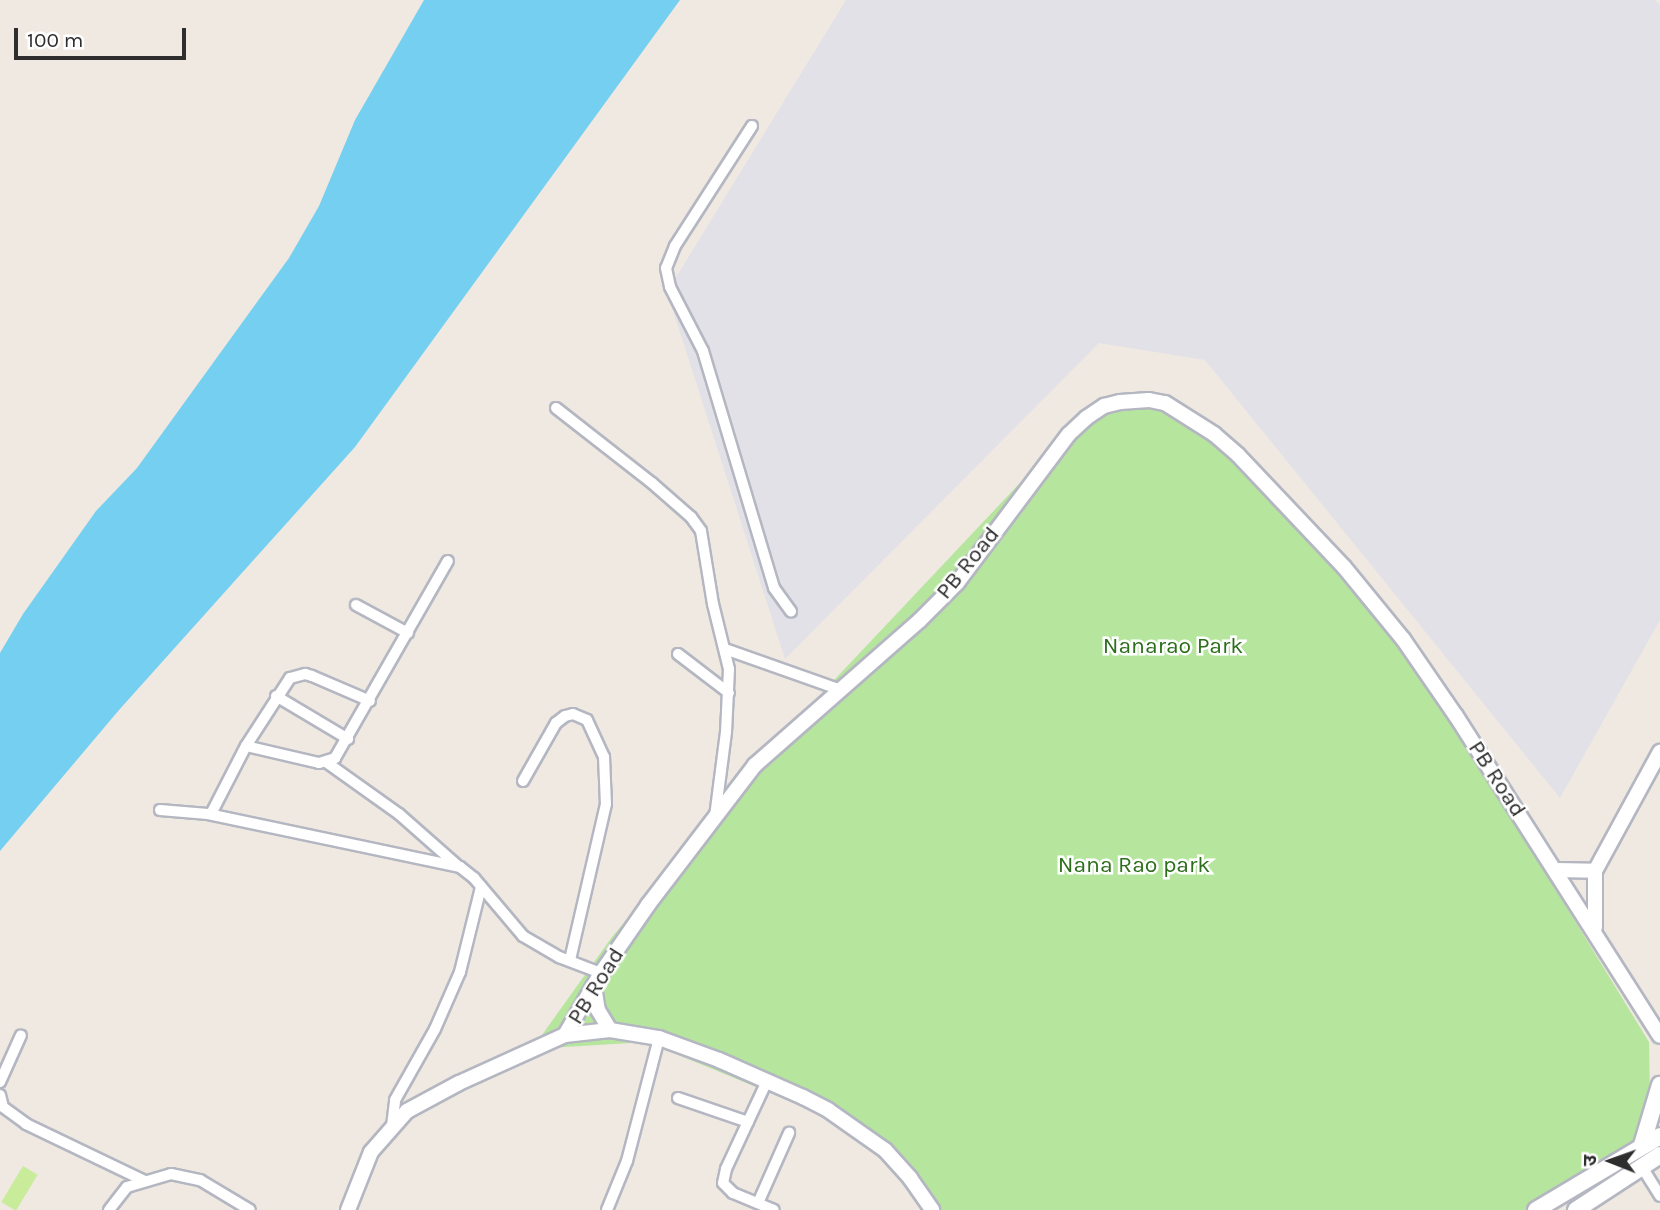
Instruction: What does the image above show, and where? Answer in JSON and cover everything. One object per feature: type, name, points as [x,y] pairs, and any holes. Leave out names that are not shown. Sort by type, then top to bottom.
[{"type":"main road","points":[[1642,1145],[1660,1084]]},
{"type":"main road","points":[[1536,1210],[1660,1136]]},
{"type":"main road","points":[[1576,1210],[1660,1155]]},
{"type":"street","points":[[752,126],[675,246],[666,268],[670,287],[703,351],[774,587],[791,611]]},
{"type":"street","name":"PB Road","points":[[348,1210],[371,1152],[407,1111],[459,1083],[565,1035],[598,979],[648,905],[755,765],[957,583],[1069,433],[1104,406],[1120,402],[1149,400],[1166,403],[1214,434],[1238,455],[1344,567],[1410,649],[1574,897],[1660,1036]]},
{"type":"street","points":[[556,408],[691,517],[704,540],[713,604],[725,649],[729,693],[714,822]]},
{"type":"street","points":[[326,762],[335,758],[348,739],[448,561]]},
{"type":"street","points":[[356,605],[408,633]]},
{"type":"street","points":[[725,649],[841,690]]},
{"type":"street","points":[[678,654],[729,693]]},
{"type":"street","points":[[211,814],[246,746],[290,678],[305,674],[370,701]]},
{"type":"street","points":[[276,696],[348,739]]},
{"type":"street","points":[[523,780],[556,723],[573,714],[587,720],[604,757],[606,804],[570,960]]},
{"type":"street","points":[[246,746],[326,762],[399,814],[481,887],[523,936],[570,960],[598,979],[598,1010],[610,1030]]},
{"type":"street","points":[[1596,933],[1593,906],[1595,871],[1660,752]]},
{"type":"street","points":[[160,810],[211,814],[460,867]]},
{"type":"street","points":[[1556,870],[1595,871]]},
{"type":"street","points":[[392,1126],[395,1100],[435,1029],[460,972],[481,887]]},
{"type":"street","points":[[565,1035],[610,1030],[660,1038],[767,1081],[828,1110],[864,1133],[901,1167],[932,1210]]},
{"type":"street","points":[[0,1082],[21,1035]]},
{"type":"street","points":[[607,1210],[627,1161],[660,1038]]},
{"type":"street","points":[[767,1081],[726,1169],[723,1183],[733,1193],[774,1210]]},
{"type":"street","points":[[0,1095],[3,1107],[26,1124],[143,1180]]},
{"type":"street","points":[[678,1098],[748,1122]]},
{"type":"street","points":[[758,1203],[789,1132]]},
{"type":"street","points":[[1642,1167],[1660,1196]]},
{"type":"street","points":[[109,1210],[127,1187],[158,1176],[184,1175],[200,1180],[250,1210]]},
{"type":"shaded area","points":[[846,0],[1655,0],[1660,5],[1660,620],[1560,798],[1205,360],[1099,343],[785,659],[667,292]]},
{"type":"green space","name":"Nana Rao park","points":[[1159,397],[1264,476],[1399,633],[1649,1042],[1650,1099],[1634,1140],[1540,1210],[932,1210],[909,1176],[848,1125],[647,1042],[532,1049],[612,937],[788,729],[1085,414]]},
{"type":"green space","points":[[23,1166],[38,1175],[16,1210],[1,1202]]},
{"type":"water","points":[[424,0],[680,0],[355,447],[119,710],[0,851],[0,653],[23,614],[96,511],[137,468],[289,258],[319,206],[355,120]]},
{"type":"park label","name":"Nanarao Park","points":[[1173,646]]}]
